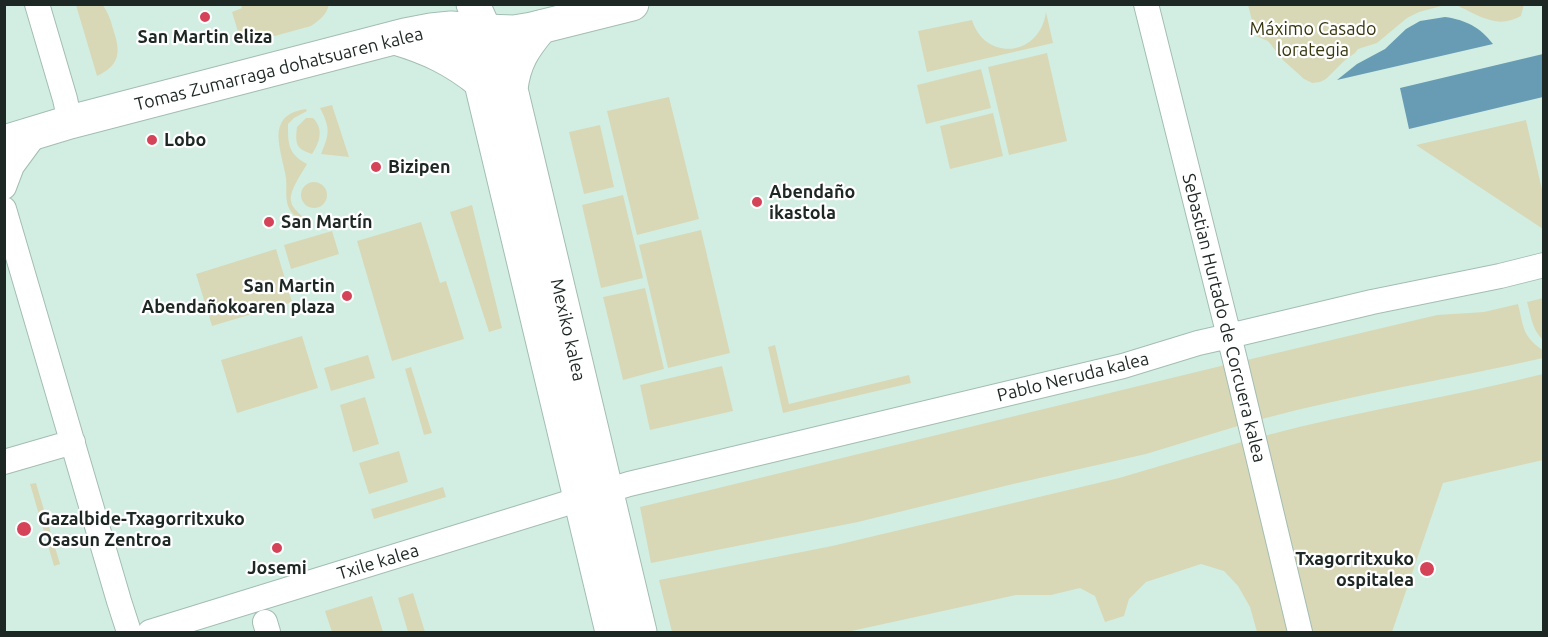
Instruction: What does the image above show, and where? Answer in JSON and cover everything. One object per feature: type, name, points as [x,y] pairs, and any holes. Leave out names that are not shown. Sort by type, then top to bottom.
[{"type":"main road","name":"Tomas Zumarraga dohatsuaren kalea","points":[[4,142],[70,122],[431,30],[470,17],[514,32],[632,4]]},
{"type":"main road","name":"Mexiko kalea","points":[[470,17],[496,85],[593,496],[612,633]]},
{"type":"main road","points":[[394,38],[447,57],[496,85],[515,66],[529,41],[549,25]]},
{"type":"main road","name":"Mexiko kalea","points":[[593,496],[640,633]]},
{"type":"street","points":[[37,4],[70,122]]},
{"type":"street","name":"Sebastian Hurtado de Corcuera kalea","points":[[1146,4],[1300,633]]},
{"type":"street","points":[[4,187],[12,166],[37,132]]},
{"type":"street","points":[[7,217],[129,633]]},
{"type":"street","name":"Pablo Neruda kalea","points":[[593,496],[629,484],[1123,366],[1198,343],[1372,302],[1543,268]]},
{"type":"street","points":[[4,462],[73,442]]},
{"type":"street","name":"Txile kalea","points":[[150,633],[593,496]]},
{"type":"green space","points":[[102,4],[111,21],[117,53],[110,68],[97,76],[76,5]]},
{"type":"green space","points":[[241,4],[329,5],[322,17],[311,26],[242,45],[232,12],[242,8]]},
{"type":"green space","name":"Máximo Casado lorategia","points":[[1248,4],[1445,5],[1407,18],[1377,43],[1358,49],[1326,79],[1312,83],[1304,79],[1283,60],[1268,41],[1256,36]]},
{"type":"green space","points":[[1524,4],[1521,16],[1513,20],[1497,22],[1457,5]]},
{"type":"green space","points":[[1046,12],[1053,43],[927,72],[918,31],[972,20],[979,34],[988,43],[1000,48],[1012,49],[1034,38],[1042,27]]},
{"type":"green space","points":[[1047,53],[1067,141],[1009,155],[988,67]]},
{"type":"green space","points":[[981,69],[991,108],[926,124],[917,85]]},
{"type":"green space","points":[[669,97],[699,219],[637,235],[607,111]]},
{"type":"green space","points":[[332,105],[349,157],[321,154],[328,131],[320,108]]},
{"type":"green space","points":[[306,109],[307,111],[288,124],[290,148],[307,164],[296,182],[291,197],[293,206],[303,217],[300,220],[291,212],[287,203],[279,131],[287,116]]},
{"type":"green space","points":[[993,113],[1003,156],[950,169],[940,126]]},
{"type":"green space","points":[[306,118],[313,118],[320,131],[319,140],[312,154],[300,148],[296,138],[297,127]]},
{"type":"green space","points":[[1526,120],[1543,194],[1543,229],[1416,145]]},
{"type":"green space","points":[[600,125],[614,187],[584,194],[569,132]]},
{"type":"green space","points":[[314,182],[323,186],[327,195],[323,204],[314,208],[305,204],[301,195],[305,186]]},
{"type":"green space","points":[[623,195],[643,278],[601,288],[582,205]]},
{"type":"green space","points":[[472,205],[502,328],[489,332],[450,212]]},
{"type":"green space","points":[[421,222],[440,283],[446,281],[464,339],[392,361],[357,241]]},
{"type":"green space","points":[[701,230],[730,353],[668,368],[639,245]]},
{"type":"green space","points":[[332,231],[339,254],[291,269],[284,245]]},
{"type":"green space","points":[[276,249],[292,302],[212,326],[196,274]]},
{"type":"green space","points":[[645,288],[664,369],[623,380],[603,297]]},
{"type":"green space","points":[[1544,298],[1543,340],[1534,327],[1527,302]]},
{"type":"green space","points":[[1518,304],[1525,331],[1532,341],[1544,351],[1543,358],[1262,419],[1258,418],[1247,360],[1437,315],[1484,312]]},
{"type":"green space","points":[[302,336],[318,388],[237,413],[221,360]]},
{"type":"green space","points":[[775,345],[789,404],[909,375],[911,383],[783,413],[768,347]]},
{"type":"green space","points":[[368,355],[375,378],[331,391],[324,368]]},
{"type":"green space","points":[[1225,365],[1241,425],[1146,454],[858,522],[651,563],[640,507]]},
{"type":"green space","points":[[722,366],[733,411],[650,430],[640,385]]},
{"type":"green space","points":[[411,367],[432,433],[424,435],[405,369]]},
{"type":"green space","points":[[1543,374],[1543,460],[1443,483],[1392,632],[1308,632],[1264,436]]},
{"type":"green space","points":[[365,397],[379,444],[353,452],[340,405]]},
{"type":"green space","points":[[1245,441],[1293,632],[1257,632],[1250,607],[1238,586],[1224,571],[1201,564],[1146,582],[1129,599],[1124,616],[1105,622],[1095,596],[1080,588],[1051,595],[1016,595],[847,632],[672,632],[659,580],[832,546],[1119,478]]},
{"type":"green space","points":[[399,451],[408,482],[369,494],[359,463]]},
{"type":"green space","points":[[36,483],[60,564],[54,566],[30,484]]},
{"type":"green space","points":[[443,487],[446,497],[374,519],[371,509]]},
{"type":"green space","points":[[413,593],[425,632],[408,632],[398,598]]},
{"type":"green space","points":[[372,596],[383,632],[332,632],[325,611]]},
{"type":"water","points":[[1445,17],[1472,25],[1493,44],[1337,80],[1357,64],[1385,49],[1406,29],[1420,21]]},
{"type":"water","points":[[1543,54],[1543,97],[1409,129],[1400,88]]},
{"type":"place","name":"San Martin eliza","points":[[205,17]]},
{"type":"place","name":"Lobo","points":[[152,140]]},
{"type":"place","name":"Bizipen","points":[[376,167]]},
{"type":"place","name":"Abendaño ikastola","points":[[757,202]]},
{"type":"place","name":"San Martín","points":[[269,222]]},
{"type":"place","name":"San Martin Abendañokoaren plaza","points":[[347,296]]},
{"type":"place","name":"Gazalbide-Txagorritxuko Osasun Zentroa","points":[[24,529]]},
{"type":"place","name":"Josemi","points":[[277,548]]},
{"type":"place","name":"Txagorritxuko ospitalea","points":[[1427,569]]}]
